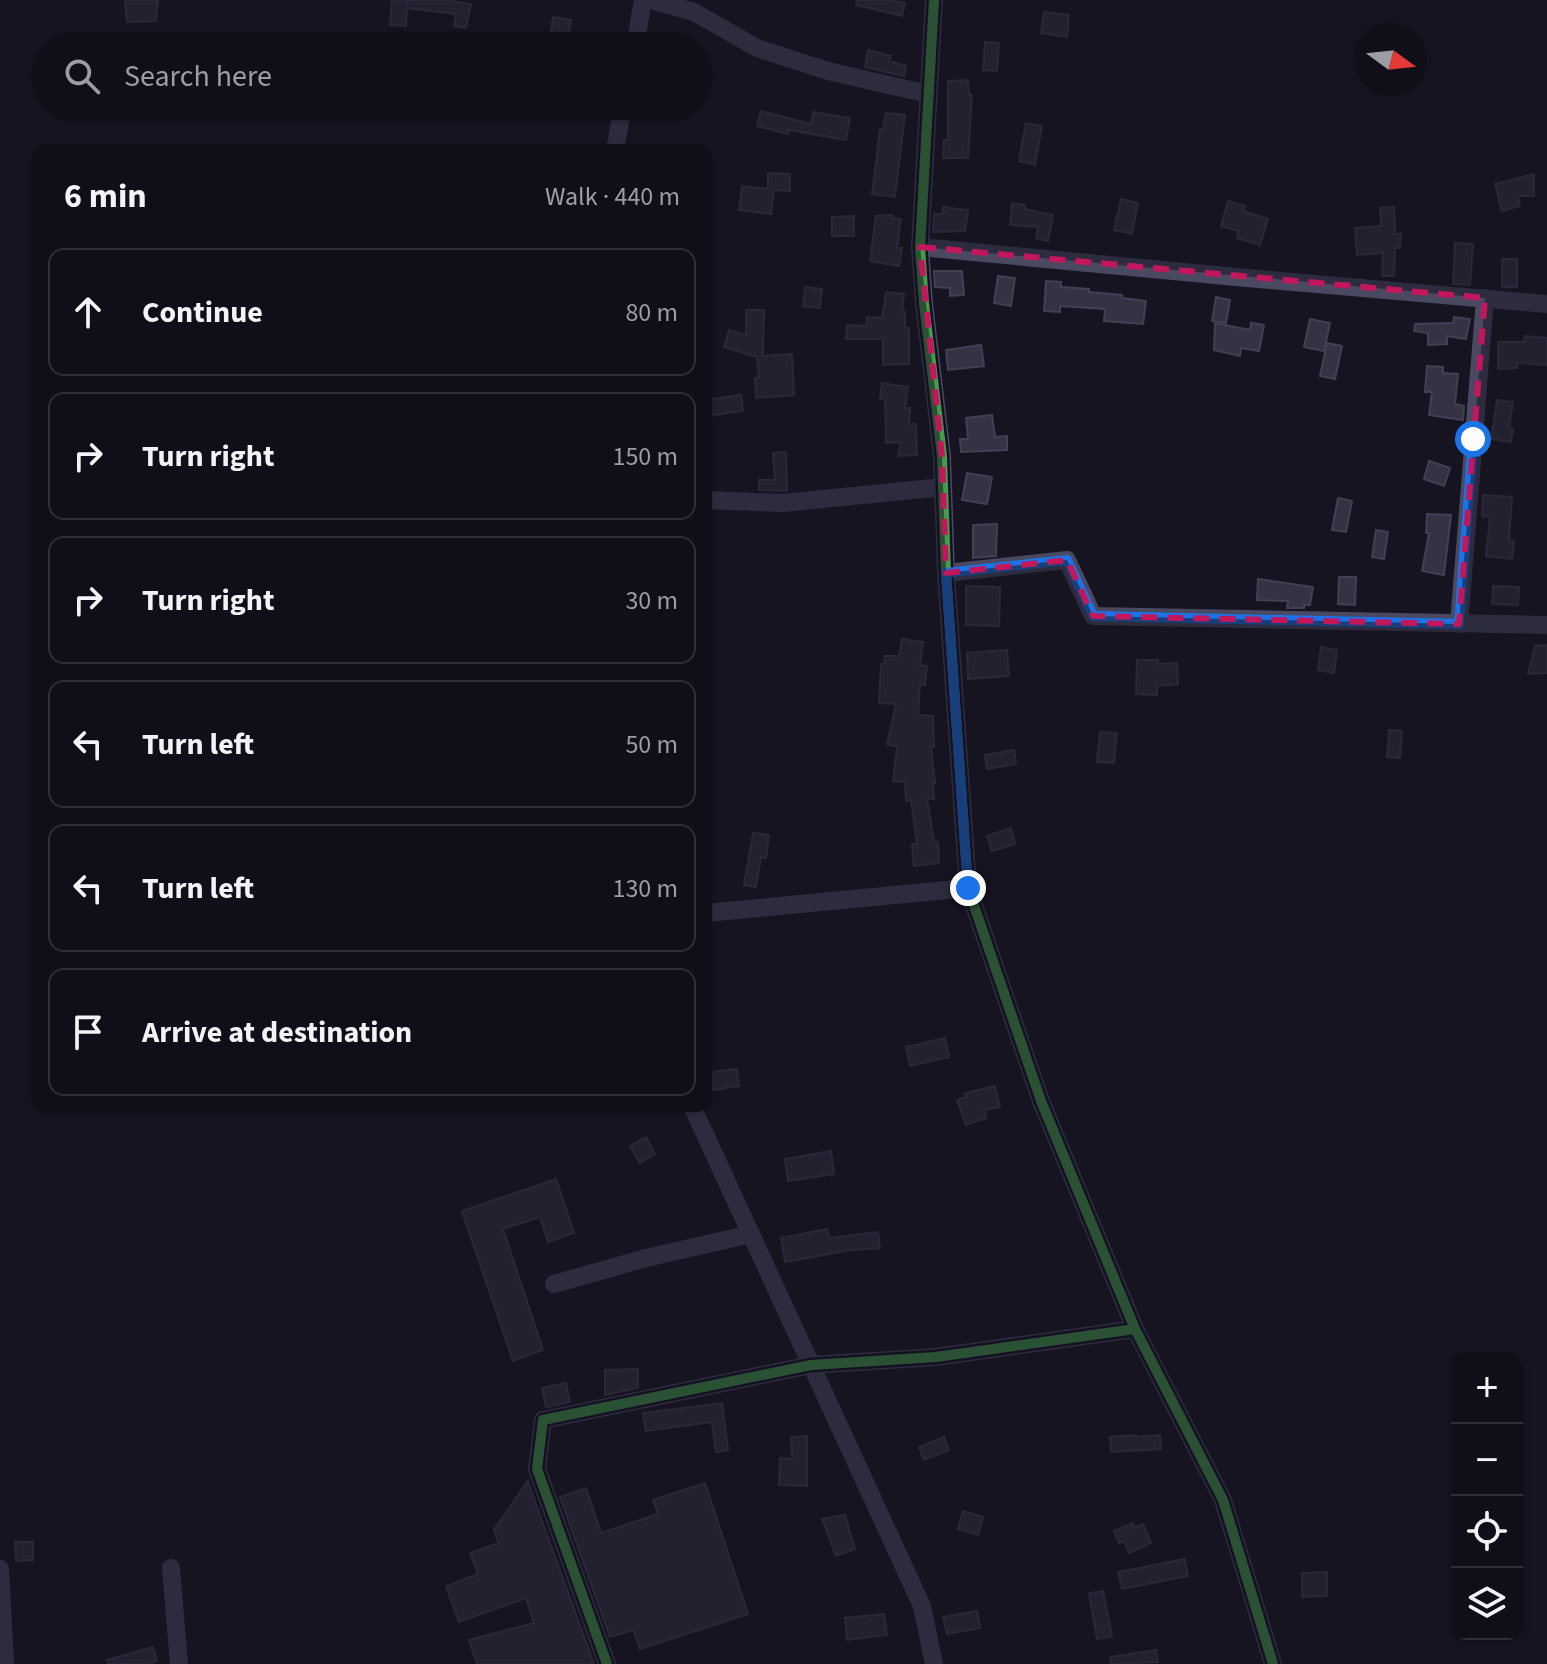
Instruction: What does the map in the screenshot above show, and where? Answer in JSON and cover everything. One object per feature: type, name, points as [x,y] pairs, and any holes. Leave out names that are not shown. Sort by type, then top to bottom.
[{"type":"street","points":[[637,32],[643,0]]},
{"type":"street","points":[[651,0],[694,12],[757,48],[828,71],[928,94]]},
{"type":"street","points":[[934,0],[920,247],[943,487],[968,888],[1041,1101],[1135,1329],[1223,1500],[1273,1664]]},
{"type":"street","points":[[616,144],[620,120]]},
{"type":"street","points":[[920,247],[1547,304]]},
{"type":"street","points":[[1459,624],[1485,298]]},
{"type":"street","points":[[712,500],[783,503],[943,487]]},
{"type":"street","points":[[946,573],[1067,560],[1093,616],[1547,625]]},
{"type":"street","points":[[712,912],[968,888]]},
{"type":"street","points":[[695,1112],[922,1606],[934,1664]]},
{"type":"street","points":[[554,1284],[646,1258],[751,1234]]},
{"type":"street","points":[[607,1664],[537,1469],[543,1420],[811,1365],[936,1357],[1135,1329]]},
{"type":"street","points":[[171,1568],[179,1664]]},
{"type":"street","points":[[0,1569],[5,1664]]},
{"type":"highlighted area","points":[[920,247],[1485,298],[1459,624],[1093,616],[1067,560],[946,573],[942,456]]},
{"type":"building","points":[[125,0],[158,0],[156,21],[127,22]]},
{"type":"building","points":[[392,0],[407,0],[406,26],[390,25]]},
{"type":"building","points":[[407,0],[446,0],[471,4],[466,28],[454,26],[456,14],[407,8]]},
{"type":"building","points":[[857,0],[905,3],[902,16],[856,5]]},
{"type":"building","points":[[1044,12],[1069,15],[1067,37],[1041,33]]},
{"type":"building","points":[[553,17],[571,20],[569,32],[551,32]]},
{"type":"building","points":[[985,42],[999,43],[997,71],[983,70]]},
{"type":"building","points":[[868,50],[891,56],[889,61],[906,66],[904,76],[865,67]]},
{"type":"building","points":[[968,80],[969,95],[972,95],[968,158],[943,158],[944,140],[948,140],[948,81]]},
{"type":"building","points":[[761,111],[811,124],[813,112],[850,118],[846,140],[789,130],[788,134],[757,126]]},
{"type":"building","points":[[886,113],[905,115],[895,197],[872,194],[880,129],[883,130]]},
{"type":"building","points":[[1026,123],[1042,126],[1035,165],[1019,161]]},
{"type":"building","points":[[768,173],[790,174],[790,191],[774,190],[771,214],[739,210],[742,186],[768,189]]},
{"type":"building","points":[[1534,174],[1534,196],[1518,196],[1520,206],[1502,211],[1495,184]]},
{"type":"building","points":[[1121,199],[1138,203],[1132,234],[1114,230]]},
{"type":"building","points":[[1228,201],[1245,206],[1243,211],[1268,219],[1260,245],[1237,238],[1239,231],[1221,226]]},
{"type":"building","points":[[1012,203],[1053,215],[1048,241],[1036,238],[1038,227],[1010,225]]},
{"type":"building","points":[[943,207],[968,210],[965,231],[933,232],[934,214],[943,214]]},
{"type":"building","points":[[1394,207],[1395,234],[1401,234],[1400,248],[1395,248],[1394,276],[1382,276],[1383,253],[1357,255],[1355,228],[1381,226],[1380,208]]},
{"type":"building","points":[[892,215],[892,218],[901,219],[897,248],[902,248],[899,266],[870,261],[876,216]]},
{"type":"building","points":[[854,216],[854,236],[832,236],[832,217]]},
{"type":"building","points":[[1455,243],[1473,244],[1470,285],[1453,284]]},
{"type":"building","points":[[1502,259],[1517,259],[1517,287],[1502,287]]},
{"type":"building","points":[[934,271],[962,271],[964,295],[950,296],[950,288],[935,287]]},
{"type":"building","points":[[998,276],[1015,278],[1011,306],[994,303]]},
{"type":"building","points":[[1046,281],[1061,282],[1061,287],[1089,289],[1089,292],[1146,301],[1143,324],[1104,321],[1105,309],[1060,306],[1060,312],[1044,311]]},
{"type":"building","points":[[805,287],[822,289],[820,308],[803,306]]},
{"type":"building","points":[[886,292],[904,294],[902,312],[905,312],[905,328],[909,328],[909,364],[883,365],[883,339],[846,339],[847,325],[866,326],[867,317],[882,318]]},
{"type":"building","points":[[1216,297],[1230,300],[1226,323],[1212,321]]},
{"type":"building","points":[[746,310],[764,310],[763,356],[792,354],[794,395],[756,398],[755,378],[759,378],[757,357],[724,347],[729,330],[746,335]]},
{"type":"building","points":[[1454,317],[1470,319],[1466,339],[1447,336],[1447,344],[1428,345],[1428,333],[1414,331],[1415,324],[1453,323]]},
{"type":"building","points":[[1310,319],[1330,323],[1324,351],[1304,347]]},
{"type":"building","points":[[1215,323],[1250,330],[1251,323],[1264,325],[1259,351],[1241,348],[1240,356],[1214,350]]},
{"type":"building","points":[[1525,336],[1547,338],[1547,365],[1517,363],[1517,368],[1498,369],[1498,342],[1524,342]]},
{"type":"building","points":[[1327,343],[1342,346],[1335,379],[1320,376]]},
{"type":"building","points":[[981,345],[984,366],[948,370],[946,350]]},
{"type":"building","points":[[1427,366],[1443,367],[1443,373],[1458,374],[1455,404],[1464,406],[1463,420],[1429,415],[1432,392],[1425,392]]},
{"type":"building","points":[[882,383],[908,387],[905,408],[910,408],[909,424],[916,424],[917,455],[898,456],[901,442],[886,443],[885,400],[880,399]]},
{"type":"building","points":[[741,395],[743,411],[712,415],[712,399]]},
{"type":"building","points":[[1497,400],[1513,402],[1509,428],[1513,429],[1511,442],[1491,439]]},
{"type":"building","points":[[992,415],[995,437],[1007,436],[1007,450],[961,452],[960,439],[968,439],[966,418]]},
{"type":"building","points":[[786,452],[787,491],[759,490],[759,480],[775,480],[773,453]]},
{"type":"building","points":[[1429,461],[1450,468],[1444,486],[1424,479]]},
{"type":"building","points":[[967,473],[992,477],[987,504],[962,500]]},
{"type":"building","points":[[1483,495],[1512,497],[1509,540],[1514,541],[1512,559],[1486,556],[1490,517],[1482,516]]},
{"type":"building","points":[[1338,498],[1352,501],[1346,532],[1332,530]]},
{"type":"building","points":[[1427,514],[1451,515],[1444,575],[1422,571],[1429,533],[1426,533]]},
{"type":"building","points":[[997,524],[996,556],[973,558],[973,525]]},
{"type":"building","points":[[1376,530],[1388,532],[1384,559],[1372,557]]},
{"type":"building","points":[[1339,577],[1356,577],[1355,605],[1338,604]]},
{"type":"building","points":[[1258,579],[1313,587],[1310,605],[1287,608],[1288,601],[1257,600]]},
{"type":"building","points":[[966,586],[1000,587],[999,626],[966,625]]},
{"type":"building","points":[[1493,586],[1519,587],[1518,605],[1492,604]]},
{"type":"building","points":[[902,639],[923,642],[920,665],[927,666],[925,685],[920,685],[918,715],[933,716],[934,799],[927,799],[934,842],[938,842],[939,863],[914,866],[912,844],[917,844],[911,800],[906,801],[905,782],[893,781],[897,747],[887,744],[896,704],[879,703],[881,664],[884,664],[885,656],[899,656]]},
{"type":"building","points":[[1547,645],[1547,673],[1528,674],[1535,646]]},
{"type":"building","points":[[1321,647],[1337,650],[1334,673],[1318,670]]},
{"type":"building","points":[[1007,650],[1009,676],[968,679],[967,653]]},
{"type":"building","points":[[1137,660],[1158,660],[1158,664],[1177,663],[1178,684],[1157,686],[1157,695],[1136,694]]},
{"type":"building","points":[[1389,730],[1402,731],[1400,758],[1387,757]]},
{"type":"building","points":[[1100,732],[1117,733],[1114,763],[1097,762]]},
{"type":"building","points":[[1014,750],[1016,764],[987,769],[985,755]]},
{"type":"building","points":[[1011,828],[1015,844],[992,851],[987,836]]},
{"type":"building","points":[[753,833],[769,835],[766,858],[761,857],[756,887],[744,885]]},
{"type":"building","points":[[945,1038],[949,1057],[910,1066],[906,1047]]},
{"type":"building","points":[[737,1069],[739,1086],[713,1090],[712,1072]]},
{"type":"building","points":[[995,1086],[1000,1107],[984,1110],[987,1118],[966,1125],[957,1100],[966,1097],[965,1093]]},
{"type":"building","points":[[646,1137],[655,1154],[640,1163],[630,1146]]},
{"type":"building","points":[[831,1151],[834,1174],[788,1181],[785,1159]]},
{"type":"building","points":[[556,1179],[574,1233],[548,1242],[540,1217],[503,1229],[543,1350],[513,1361],[462,1211]]},
{"type":"building","points":[[827,1229],[829,1238],[878,1232],[880,1248],[785,1262],[781,1238]]},
{"type":"building","points":[[638,1369],[638,1388],[605,1395],[605,1370]]},
{"type":"building","points":[[566,1383],[570,1402],[546,1407],[542,1388]]},
{"type":"building","points":[[722,1403],[728,1450],[716,1452],[712,1422],[646,1431],[643,1413]]},
{"type":"building","points":[[1160,1435],[1161,1449],[1111,1452],[1110,1437]]},
{"type":"building","points":[[807,1436],[807,1486],[779,1485],[780,1458],[792,1459],[791,1437]]},
{"type":"building","points":[[944,1437],[949,1450],[924,1460],[919,1447]]},
{"type":"building","points":[[528,1481],[594,1664],[477,1664],[469,1640],[534,1623],[526,1598],[459,1622],[446,1586],[478,1574],[470,1553],[499,1543],[494,1530]]},
{"type":"building","points":[[705,1483],[748,1614],[640,1649],[633,1630],[610,1637],[560,1497],[586,1488],[601,1533],[658,1514],[653,1500]]},
{"type":"building","points":[[963,1511],[983,1517],[978,1535],[958,1529]]},
{"type":"building","points":[[845,1515],[855,1549],[836,1556],[822,1519]]},
{"type":"building","points":[[1133,1523],[1135,1528],[1143,1524],[1151,1543],[1129,1553],[1124,1541],[1119,1543],[1114,1531]]},
{"type":"building","points":[[15,1542],[33,1542],[33,1560],[16,1561]]},
{"type":"building","points":[[1185,1559],[1188,1576],[1122,1589],[1118,1572]]},
{"type":"building","points":[[1327,1572],[1327,1596],[1302,1597],[1302,1573]]},
{"type":"building","points":[[1103,1591],[1112,1636],[1097,1639],[1089,1593]]},
{"type":"building","points":[[977,1611],[980,1628],[947,1634],[943,1617]]},
{"type":"building","points":[[884,1614],[887,1635],[847,1640],[845,1618]]},
{"type":"building","points":[[153,1647],[157,1661],[108,1664],[107,1660]]},
{"type":"building","points":[[1156,1650],[1158,1662],[1111,1664],[1110,1657]]},
{"type":"cycle path","points":[[934,0],[920,247],[942,456],[946,573],[968,888],[1041,1101],[1135,1329],[1223,1500],[1273,1664]]},
{"type":"cycle path","points":[[607,1664],[537,1469],[543,1420],[811,1365],[936,1357],[1135,1329]]},
{"type":"route","points":[[968,888],[946,573],[1067,560],[1093,616],[1459,624],[1473,439]]}]
